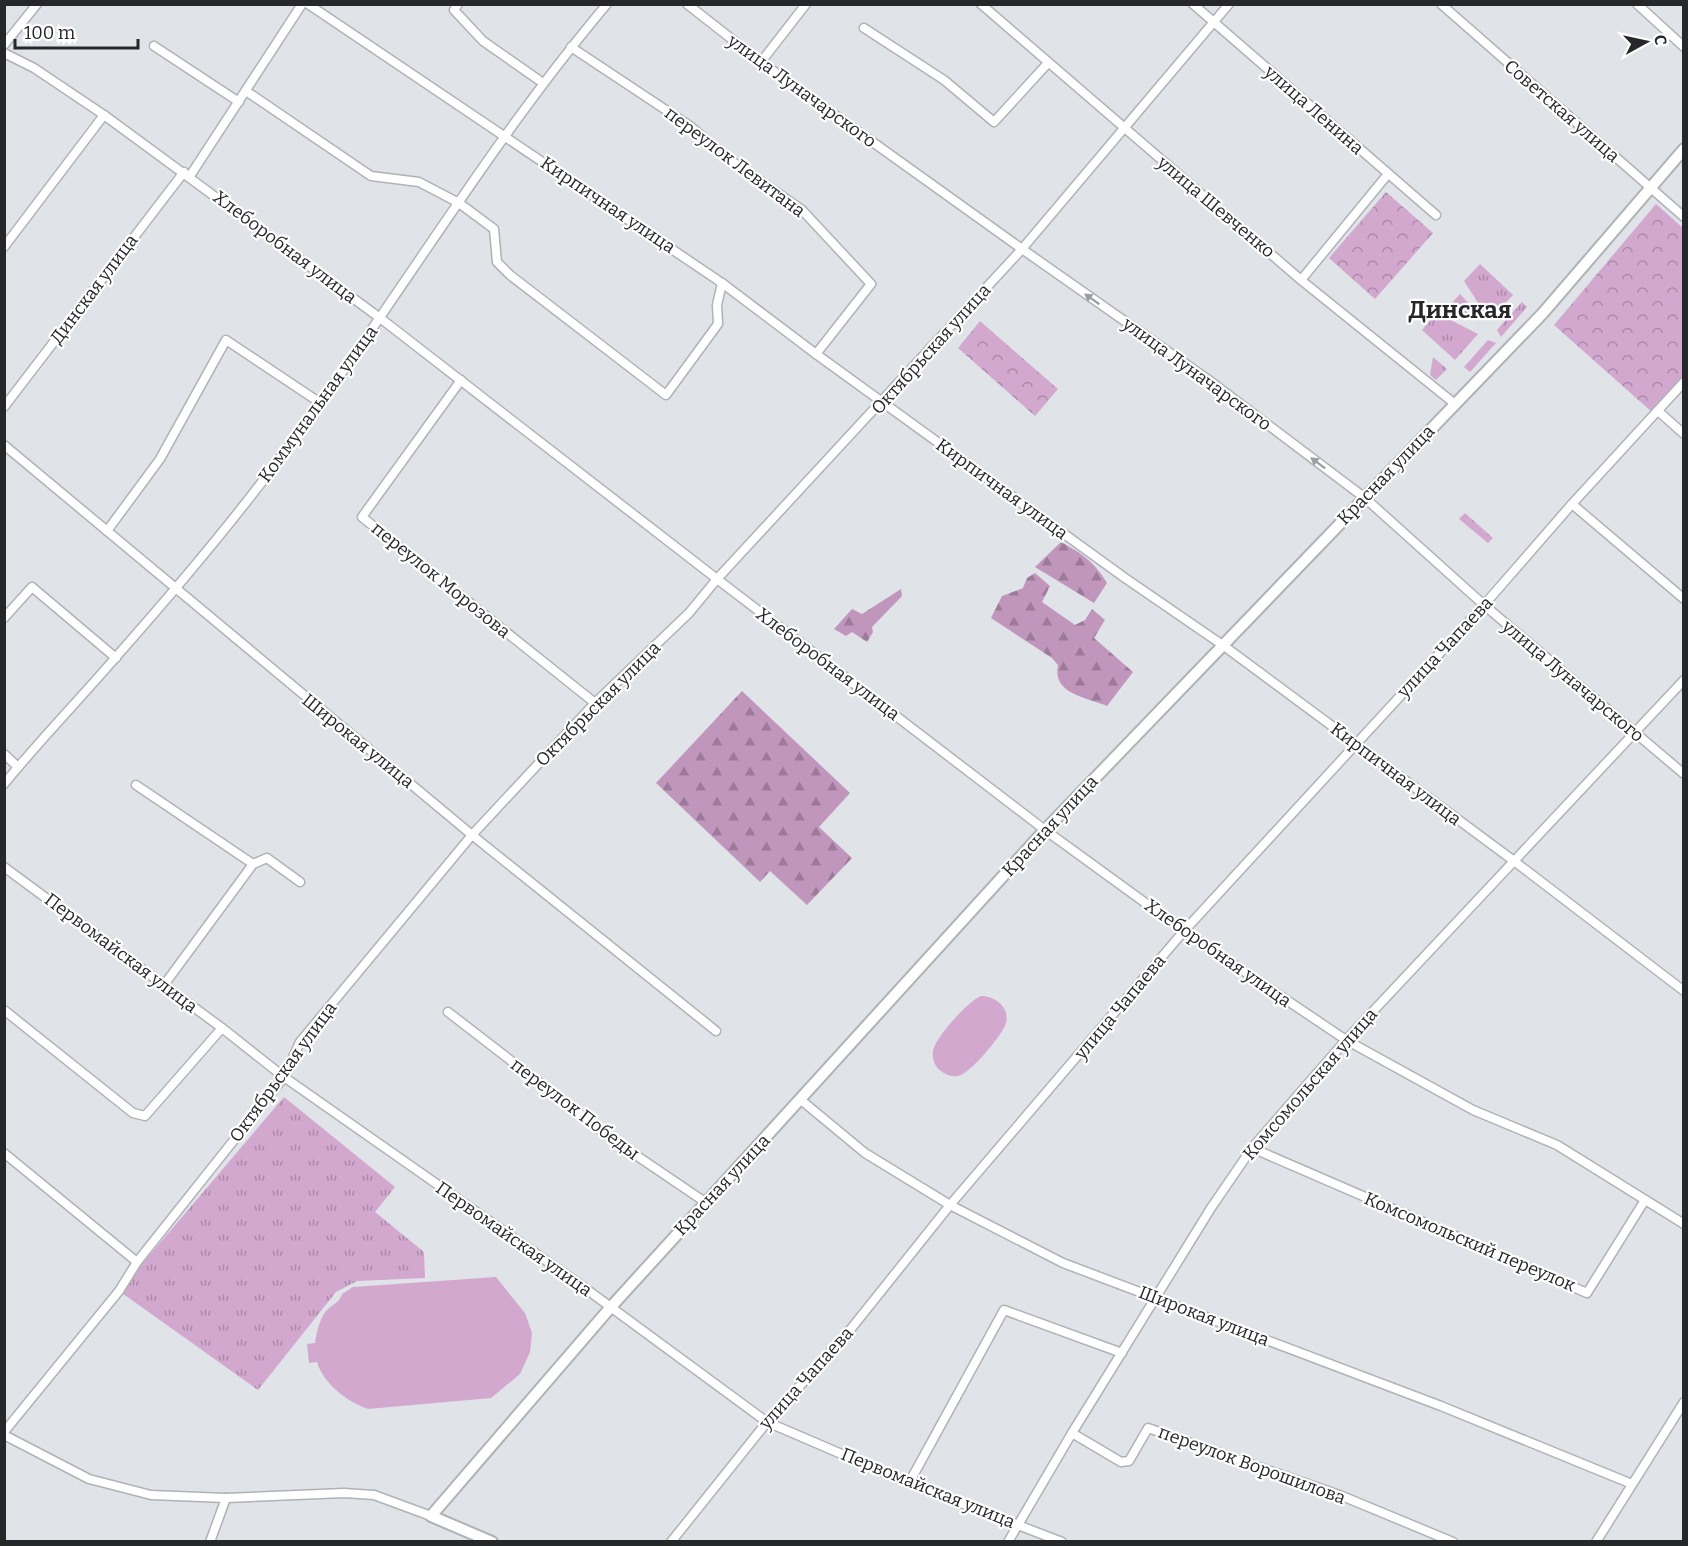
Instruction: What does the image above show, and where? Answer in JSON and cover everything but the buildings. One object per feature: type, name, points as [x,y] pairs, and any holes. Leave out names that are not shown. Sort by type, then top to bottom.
[{"type":"main road","name":"Красная улица","points":[[431,1516],[610,1308],[1045,830],[1543,313],[1683,149]]},
{"type":"main road","points":[[431,1516],[492,1542]]},
{"type":"street","points":[[4,45],[37,4]]},
{"type":"street","name":"Динская улица","points":[[4,407],[187,174],[246,91],[302,4]]},
{"type":"street","name":"Кирпичная улица","points":[[308,4],[722,283],[816,354],[1131,582],[1224,646],[1514,861],[1683,991]]},
{"type":"street","points":[[458,4],[454,10],[483,41],[543,83]]},
{"type":"street","name":"Коммунальная улица","points":[[4,784],[175,589],[271,470],[380,318],[505,135],[571,47],[607,4]]},
{"type":"street","name":"улица Луначарского","points":[[687,4],[761,62],[1210,381],[1365,498],[1484,605],[1683,774]]},
{"type":"street","points":[[761,62],[806,4]]},
{"type":"street","name":"улица Шевченко","points":[[981,4],[1301,280],[1455,404]]},
{"type":"street","name":"улица Ленина","points":[[1193,4],[1436,215]]},
{"type":"street","name":"Октябрьская улица","points":[[4,1433],[118,1291],[137,1262],[284,1077],[300,1042],[472,835],[596,703],[689,613],[717,579],[883,402],[1022,249],[1229,4]]},
{"type":"street","name":"Советская улица","points":[[1441,4],[1683,217]]},
{"type":"street","points":[[1637,4],[1683,47]]},
{"type":"street","points":[[864,28],[944,80],[994,122],[1048,63]]},
{"type":"street","points":[[154,46],[238,102]]},
{"type":"street","name":"переулок Левитана","points":[[571,47],[690,126],[729,159],[802,210],[871,284],[816,354]]},
{"type":"street","name":"Хлеборобная улица","points":[[4,53],[34,68],[187,174],[380,318],[1045,830],[1184,931],[1346,1040],[1473,1110],[1557,1145],[1683,1224]]},
{"type":"street","points":[[246,91],[371,176],[419,182],[459,203],[494,229],[497,262],[510,275],[666,395],[718,324],[717,305],[722,283]]},
{"type":"street","points":[[4,247],[104,115]]},
{"type":"street","points":[[1301,280],[1388,174]]},
{"type":"street","points":[[107,531],[160,459],[226,340],[320,402]]},
{"type":"street","name":"переулок Морозова","points":[[460,380],[362,517],[596,703]]},
{"type":"street","name":"улица Чапаева","points":[[671,1542],[767,1422],[846,1335],[950,1205],[1184,931],[1484,605],[1683,382]]},
{"type":"street","points":[[1658,411],[1683,434]]},
{"type":"street","name":"Широкая улица","points":[[4,445],[472,835],[716,1031]]},
{"type":"street","points":[[1572,504],[1683,599]]},
{"type":"street","points":[[4,618],[32,587],[116,658]]},
{"type":"street","name":"Комсомольская улица","points":[[1008,1542],[1072,1433],[1211,1208],[1252,1148],[1346,1040],[1683,680]]},
{"type":"street","points":[[4,754],[18,767]]},
{"type":"street","points":[[136,785],[253,864]]},
{"type":"street","points":[[164,985],[253,864],[267,858],[300,882]]},
{"type":"street","name":"Первомайская улица","points":[[4,867],[222,1028],[284,1077],[767,1422],[909,1483],[1062,1542]]},
{"type":"street","points":[[4,1010],[134,1113],[145,1116],[222,1028]]},
{"type":"street","name":"переулок Победы","points":[[448,1012],[615,1142],[705,1203]]},
{"type":"street","name":"Широкая улица","points":[[801,1100],[865,1153],[950,1205],[1063,1263],[1441,1406],[1632,1484]]},
{"type":"street","name":"Комсомольский переулок","points":[[1252,1148],[1587,1293],[1645,1200]]},
{"type":"street","points":[[4,1153],[137,1262]]},
{"type":"street","points":[[909,1483],[1004,1310],[1122,1353]]},
{"type":"street","points":[[1596,1542],[1683,1402]]},
{"type":"street","name":"переулок Ворошилова","points":[[1072,1433],[1121,1462],[1129,1461],[1148,1428],[1342,1496],[1425,1528],[1453,1542]]},
{"type":"street","points":[[4,1433],[89,1479],[151,1496],[226,1498],[345,1493],[374,1495],[431,1516]]},
{"type":"street","points":[[210,1542],[226,1498]]},
{"type":"green space","points":[[1386,192],[1433,233],[1375,299],[1329,258]]},
{"type":"green space","points":[[1656,204],[1683,228],[1683,376],[1653,413],[1554,325]]},
{"type":"green space","points":[[1480,264],[1513,295],[1489,320],[1464,281]]},
{"type":"green space","points":[[1460,294],[1473,308],[1464,318],[1448,307]]},
{"type":"green space","points":[[1522,302],[1527,307],[1501,337],[1497,330]]},
{"type":"green space","points":[[1437,313],[1478,334],[1455,360],[1422,330]]},
{"type":"green space","points":[[980,321],[1058,389],[1035,416],[958,348]]},
{"type":"green space","points":[[1488,340],[1496,343],[1470,372],[1464,367]]},
{"type":"green space","points":[[1433,357],[1447,369],[1436,380],[1430,375]]},
{"type":"green space","points":[[1465,513],[1493,538],[1488,543],[1459,519]]},
{"type":"green space","points":[[1061,542],[1087,559],[1107,583],[1094,603],[1035,567]]},
{"type":"green space","points":[[1035,573],[1050,586],[1042,602],[1075,625],[1085,620],[1092,609],[1105,620],[1094,638],[1133,672],[1107,706],[1081,697],[1065,688],[1060,682],[1058,665],[1052,658],[991,618],[1002,596],[1023,588],[1027,578]]},
{"type":"green space","points":[[901,589],[902,596],[872,627],[873,632],[867,642],[852,632],[846,636],[834,629],[852,609],[862,614]]},
{"type":"green space","points":[[742,691],[850,793],[819,827],[852,858],[807,905],[770,871],[760,882],[656,783]]},
{"type":"green space","points":[[981,996],[992,998],[1001,1005],[1006,1014],[1005,1026],[970,1069],[958,1076],[947,1075],[934,1062],[935,1045],[961,1012]]},
{"type":"green space","points":[[284,1097],[395,1187],[375,1212],[424,1252],[425,1278],[357,1281],[336,1292],[258,1390],[119,1291]]},
{"type":"green space","points":[[496,1277],[525,1313],[532,1333],[530,1352],[520,1374],[491,1398],[368,1409],[352,1402],[337,1391],[320,1370],[317,1362],[309,1363],[307,1344],[315,1343],[319,1326],[328,1309],[340,1299],[342,1294],[353,1287]]},
{"type":"district","name":"Динская","points":[[1460,310]]}]
